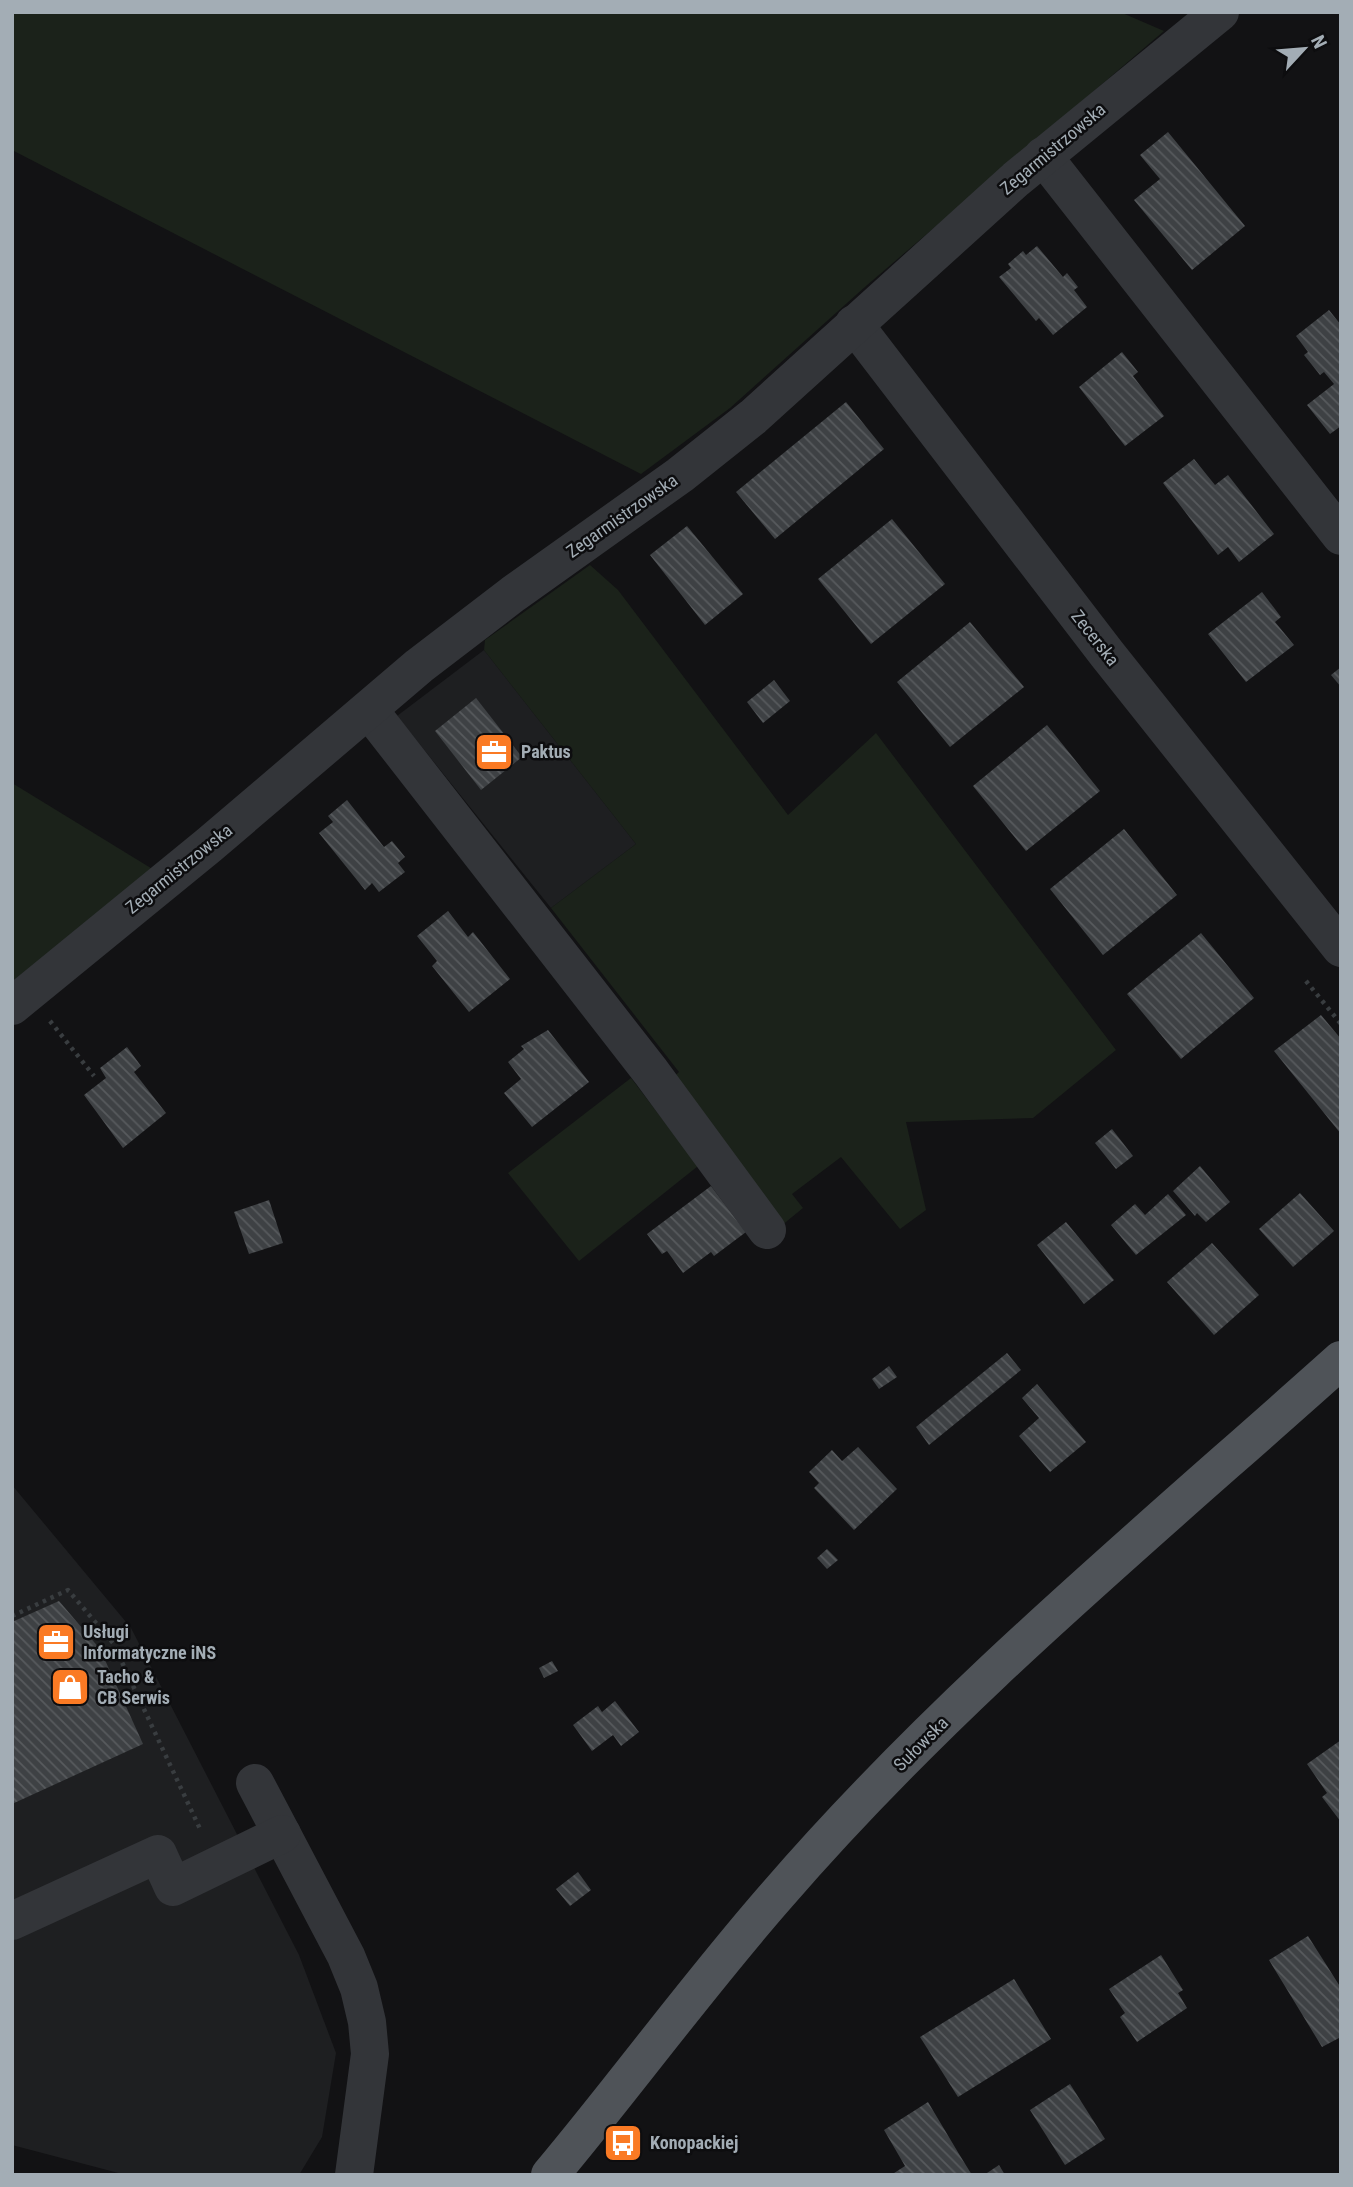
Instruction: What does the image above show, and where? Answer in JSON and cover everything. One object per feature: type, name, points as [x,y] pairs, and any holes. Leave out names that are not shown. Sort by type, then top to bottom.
[{"type":"main road","name":"Sułowska","points":[[550,2175],[777,1895],[867,1799],[994,1673],[1341,1360]]},
{"type":"street","name":"Zegarmistrzowska","points":[[20,999],[419,666],[513,594],[680,475],[753,416],[1043,156],[1220,12]]},
{"type":"street","points":[[1043,156],[1341,536]]},
{"type":"street","name":"Zecerska","points":[[854,324],[1107,654],[1341,948]]},
{"type":"street","points":[[369,709],[650,1072],[767,1230]]},
{"type":"street","points":[[255,1783],[345,1955],[359,1988],[367,2022],[370,2054],[354,2175]]},
{"type":"street","points":[[12,1921],[158,1854],[173,1887],[282,1834]]},
{"type":"path","points":[[1306,981],[1341,1024]]},
{"type":"path","points":[[20,999],[94,1076]]},
{"type":"path","points":[[12,1616],[68,1590],[113,1643],[217,1866]]},
{"type":"shaded area","points":[[12,12],[1120,12],[1164,31],[866,286],[730,408],[641,474],[12,150]]},
{"type":"shaded area","points":[[590,565],[618,590],[788,815],[876,733],[1116,1050],[1033,1118],[906,1122],[926,1210],[900,1229],[841,1157],[792,1194],[803,1208],[781,1226],[667,1083],[679,1072],[551,908],[636,844],[484,650],[485,640]]},
{"type":"shaded area","name":"Paktus","points":[[484,650],[636,844],[551,908],[397,716]]},
{"type":"shaded area","points":[[12,783],[154,870],[12,984]]},
{"type":"shaded area","points":[[631,1078],[698,1166],[579,1261],[508,1173]]},
{"type":"shaded area","points":[[12,1485],[131,1628],[299,1955],[336,2053],[322,2137],[299,2175],[126,2175],[12,2145]]},
{"type":"building","points":[[1168,132],[1245,226],[1192,270],[1134,200],[1160,179],[1140,155]]},
{"type":"building","points":[[1037,246],[1063,277],[1067,273],[1078,287],[1074,290],[1087,307],[1053,335],[1039,318],[1036,321],[999,277],[1011,268],[1008,264],[1023,251],[1026,255]]},
{"type":"building","points":[[1329,310],[1341,325],[1341,426],[1330,434],[1307,405],[1334,384],[1324,372],[1320,375],[1304,355],[1308,352],[1296,336]]},
{"type":"building","points":[[1122,352],[1138,372],[1133,376],[1164,416],[1125,446],[1079,387]]},
{"type":"building","points":[[846,402],[884,449],[775,539],[736,492]]},
{"type":"building","points":[[1194,459],[1215,485],[1228,475],[1274,534],[1239,562],[1228,547],[1218,555],[1163,483]]},
{"type":"building","points":[[892,519],[945,584],[871,644],[818,579]]},
{"type":"building","points":[[687,526],[743,594],[705,625],[650,555]]},
{"type":"building","points":[[1262,592],[1281,617],[1275,622],[1294,645],[1246,682],[1208,634]]},
{"type":"building","points":[[970,622],[1024,687],[950,747],[897,682]]},
{"type":"building","points":[[1341,667],[1341,687],[1331,675]]},
{"type":"building","points":[[774,680],[790,701],[763,723],[747,702]]},
{"type":"building","points":[[476,698],[522,757],[481,790],[435,731]]},
{"type":"building","points":[[1047,725],[1100,791],[1026,851],[973,786]]},
{"type":"building","points":[[347,800],[384,847],[392,841],[405,857],[398,863],[405,872],[379,892],[372,883],[365,890],[319,833],[333,822],[328,816]]},
{"type":"building","points":[[1124,829],[1177,895],[1103,955],[1050,889]]},
{"type":"building","points":[[448,911],[468,937],[473,932],[510,979],[469,1012],[432,966],[437,961],[417,936]]},
{"type":"building","points":[[1201,933],[1254,998],[1181,1059],[1127,994]]},
{"type":"building","points":[[1321,1015],[1341,1039],[1341,1134],[1274,1051]]},
{"type":"building","points":[[548,1030],[589,1082],[532,1127],[504,1093],[521,1079],[508,1062],[524,1049],[521,1046]]},
{"type":"building","points":[[127,1047],[141,1066],[134,1072],[166,1113],[123,1148],[84,1095],[106,1078],[100,1068]]},
{"type":"building","points":[[1112,1129],[1133,1156],[1116,1169],[1095,1143]]},
{"type":"building","points":[[1200,1166],[1230,1202],[1206,1222],[1197,1213],[1195,1216],[1173,1191]]},
{"type":"building","points":[[711,1186],[746,1232],[714,1256],[711,1252],[683,1273],[667,1251],[662,1254],[647,1234]]},
{"type":"building","points":[[1300,1193],[1334,1231],[1293,1267],[1259,1229]]},
{"type":"building","points":[[1168,1194],[1186,1215],[1136,1255],[1111,1225],[1135,1204],[1145,1215]]},
{"type":"building","points":[[269,1200],[283,1243],[249,1254],[234,1212]]},
{"type":"building","points":[[1066,1222],[1114,1280],[1084,1304],[1037,1245]]},
{"type":"building","points":[[1212,1243],[1259,1295],[1214,1335],[1167,1282]]},
{"type":"building","points":[[1007,1353],[1021,1370],[929,1445],[916,1427]]},
{"type":"building","points":[[889,1366],[897,1377],[879,1389],[872,1379]]},
{"type":"building","points":[[1037,1384],[1086,1442],[1050,1472],[1019,1436],[1039,1418],[1022,1398]]},
{"type":"building","points":[[858,1447],[897,1489],[854,1530],[814,1488],[819,1483],[809,1472],[832,1450],[842,1461]]},
{"type":"building","points":[[827,1549],[838,1560],[827,1569],[817,1558]]},
{"type":"building","points":[[59,1601],[100,1649],[143,1744],[12,1804],[12,1622]]},
{"type":"building","points":[[552,1661],[558,1671],[544,1678],[539,1668]]},
{"type":"building","points":[[615,1701],[639,1732],[621,1746],[613,1735],[592,1751],[573,1725],[598,1706],[602,1712]]},
{"type":"building","points":[[1341,1740],[1341,1822],[1322,1797],[1327,1793],[1307,1764]]},
{"type":"building","points":[[578,1872],[591,1890],[570,1906],[556,1889]]},
{"type":"building","points":[[1308,1936],[1341,1988],[1341,2041],[1339,2038],[1322,2047],[1269,1960]]},
{"type":"building","points":[[1161,1955],[1183,1990],[1178,1993],[1187,2008],[1137,2042],[1120,2017],[1125,2013],[1109,1989]]},
{"type":"building","points":[[1014,1979],[1051,2039],[958,2097],[920,2037]]},
{"type":"building","points":[[1070,2084],[1105,2139],[1065,2165],[1030,2110]]},
{"type":"building","points":[[928,2102],[972,2175],[891,2175],[905,2166],[884,2130]]},
{"type":"building","points":[[999,2165],[1005,2175],[984,2175]]},
{"type":"place","name":"Paktus","points":[[494,752]]},
{"type":"place","name":"Usługi Informatyczne iNS","points":[[56,1642]]},
{"type":"place","name":"Tacho & CB Serwis","points":[[70,1687]]},
{"type":"place","name":"Konopackiej","points":[[623,2143]]}]
